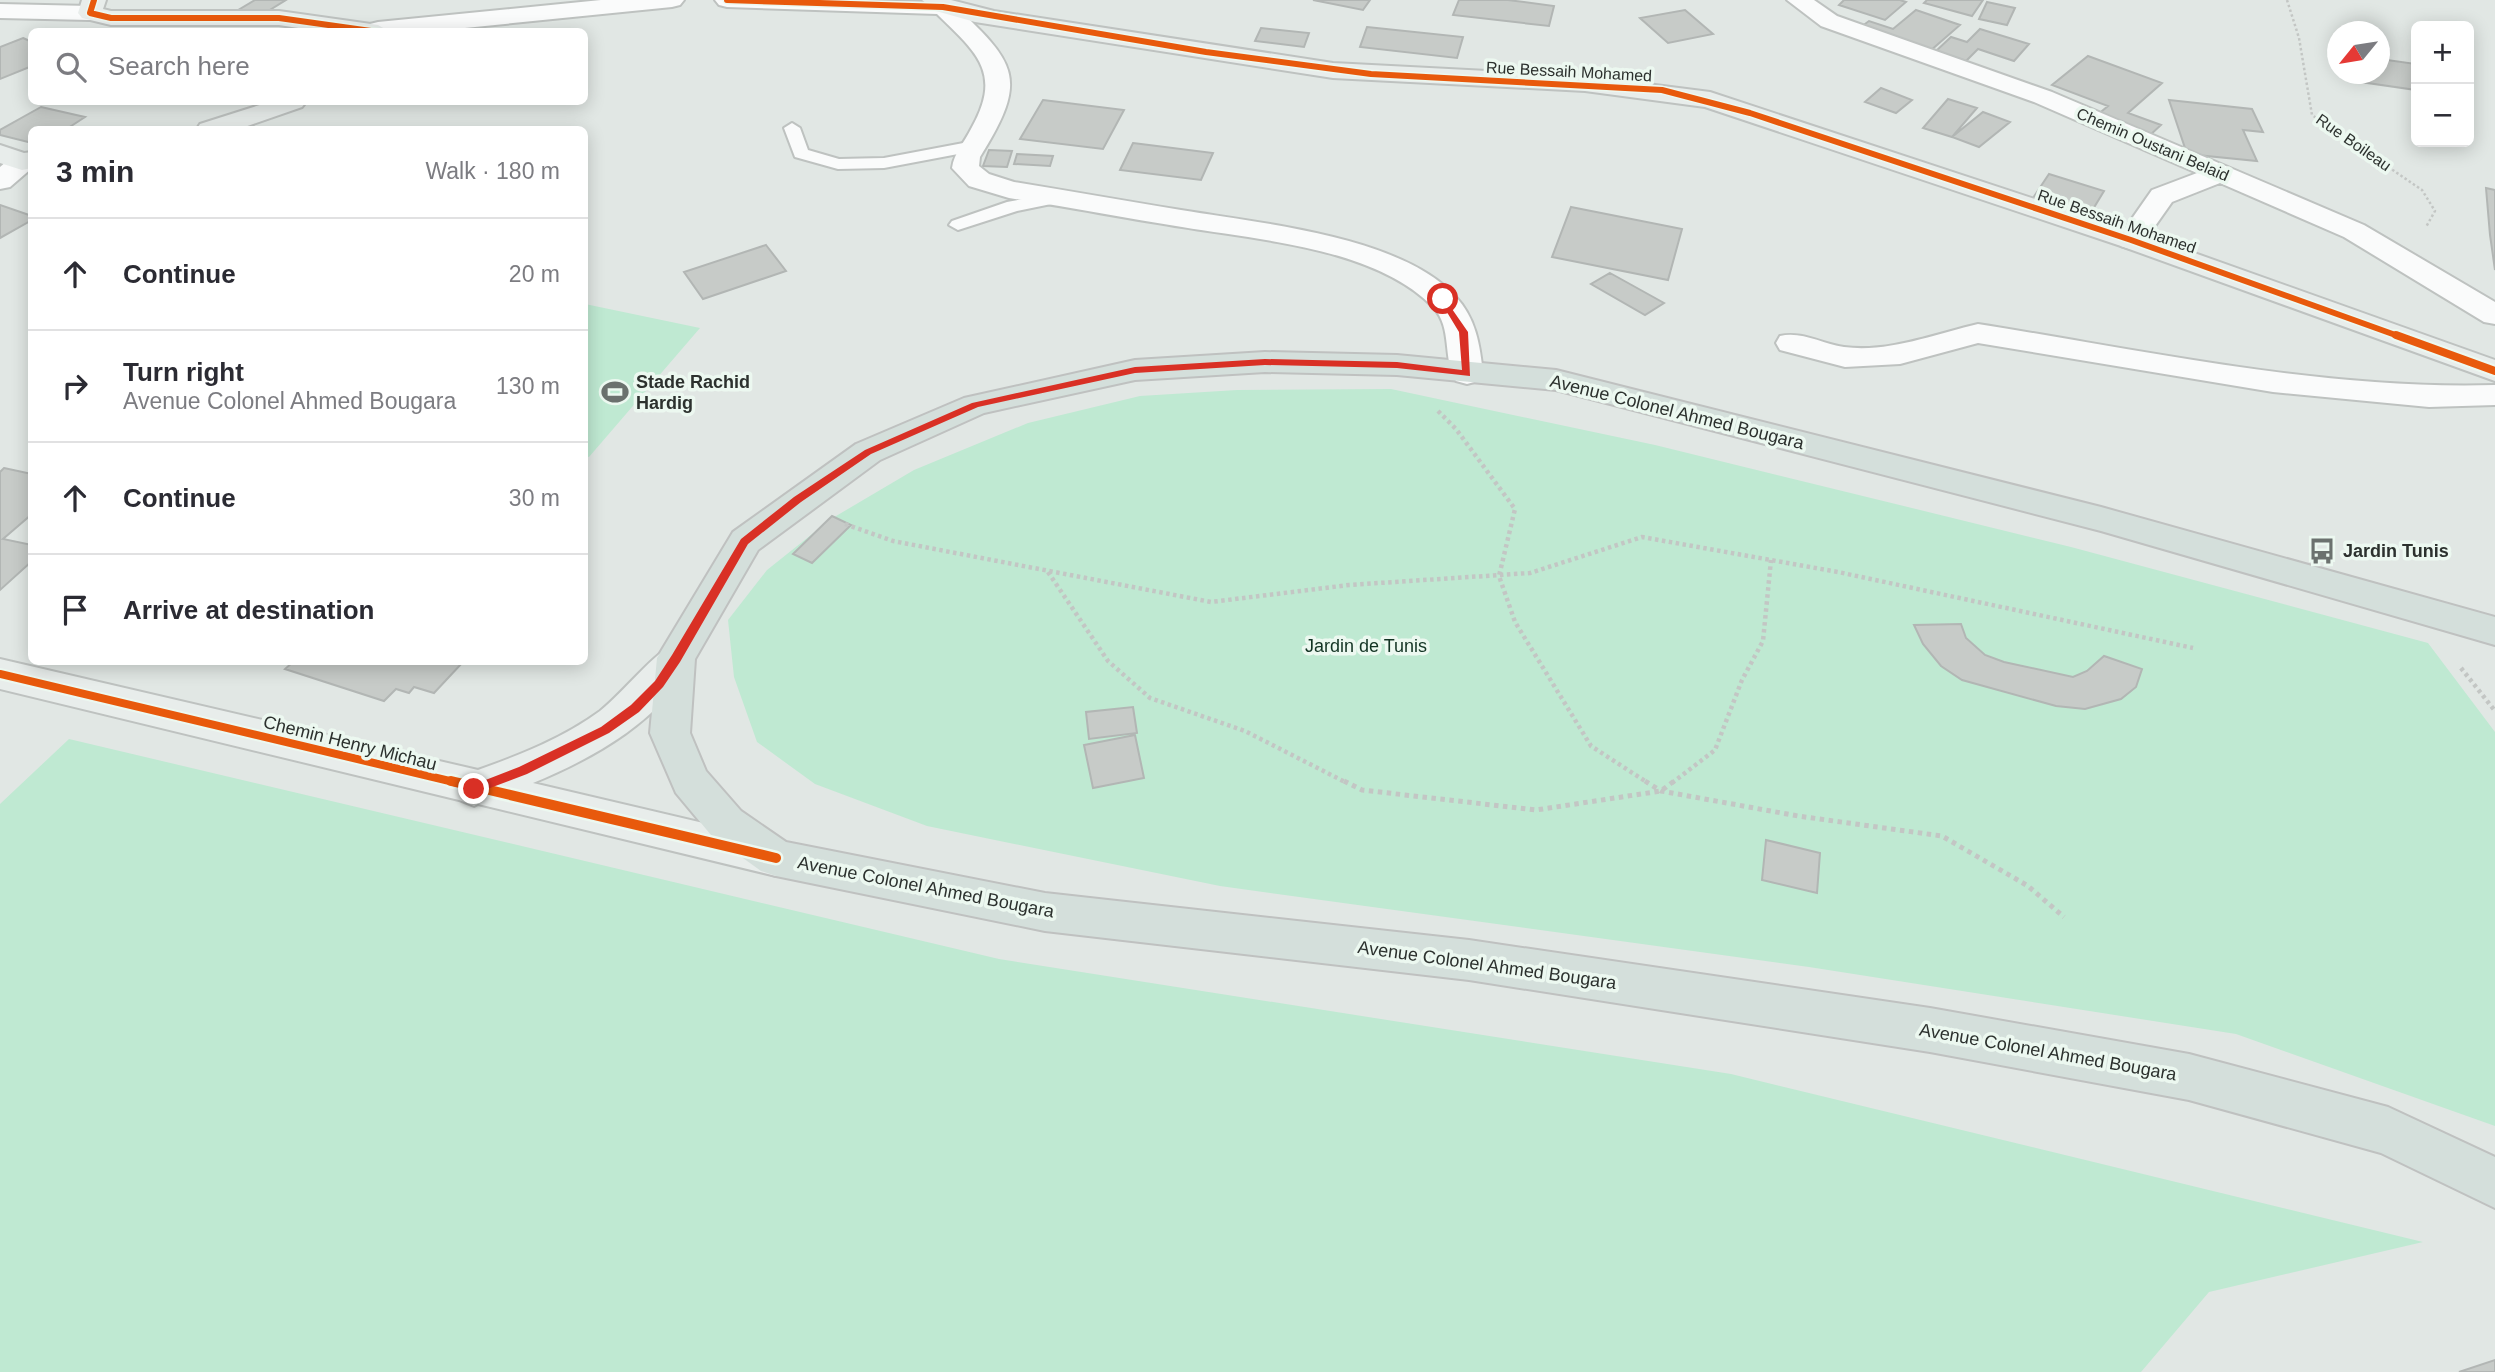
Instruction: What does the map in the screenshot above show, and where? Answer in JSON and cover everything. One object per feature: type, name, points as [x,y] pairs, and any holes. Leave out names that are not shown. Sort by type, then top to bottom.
[{"type":"main road","name":"Avenue Colonel Ahmed Bougara","points":[[2495,631],[2101,519],[1556,380],[1397,365],[1278,362],[1148,369],[975,405],[868,452],[798,500],[745,541],[676,659],[670,733],[691,781],[726,823],[776,858],[1045,912],[1469,960],[1930,1030],[2189,1077],[2388,1132],[2495,1183]]},
{"type":"street","points":[[398,28],[672,0]]},
{"type":"street","name":"Rue Bessaih Mohamed","points":[[727,0],[938,4],[1206,52],[1371,74],[1662,90],[1750,113],[2131,240],[2495,371]]},
{"type":"street","name":"Chemin Oustani Belaid","points":[[1799,0],[1829,21],[2043,97],[2354,231],[2495,315]]},
{"type":"street","points":[[938,4],[987,50],[999,70],[999,102],[967,157],[965,167],[979,180],[1009,190],[1292,238],[1370,259],[1411,276],[1443,299],[1464,332],[1467,373]]},
{"type":"street","points":[[0,11],[92,7],[111,18],[279,19],[360,28]]},
{"type":"street","points":[[221,126],[284,105]]},
{"type":"street","points":[[0,181],[18,158]]},
{"type":"street","points":[[2131,240],[2162,196],[2221,173]]},
{"type":"street","points":[[1791,343],[1845,357],[1900,354],[1978,333],[2273,382],[2429,397],[2495,395]]},
{"type":"street","points":[[474,789],[523,771],[605,730],[635,708],[659,684],[676,659]]},
{"type":"street","name":"Chemin Henry Michau","points":[[0,674],[474,789],[776,858]]},
{"type":"lane","points":[[792,128],[802,153],[838,164],[884,163],[974,146]]},
{"type":"lane","points":[[958,225],[1013,206],[1055,198]]},
{"type":"path","points":[[1433,406],[1456,429],[1514,509],[1499,576],[1515,622],[1591,746],[1661,791]]},
{"type":"path","points":[[844,523],[893,541],[1211,602],[1349,585],[1530,573],[1642,537],[1772,560],[2193,648]]},
{"type":"path","points":[[1661,791],[1715,750],[1742,680],[1763,642],[1772,560]]},
{"type":"path","points":[[1047,570],[1108,661],[1150,698],[1245,731],[1362,790],[1536,810],[1661,791],[1798,816],[1942,836],[2028,886],[2064,917]]},
{"type":"green space","name":"Stade Rachid Hardig","points":[[588,305],[700,328],[589,457]]},
{"type":"green space","name":"Jardin de Tunis","points":[[1391,389],[1655,445],[2071,547],[2428,643],[2495,732],[2495,1126],[2236,1034],[1809,967],[1220,886],[927,826],[815,784],[757,742],[734,677],[728,620],[767,570],[831,519],[914,470],[1028,423],[1140,396],[1237,390]]},
{"type":"green space","points":[[69,739],[999,959],[1731,1074],[2423,1242],[2209,1292],[2141,1372],[0,1372],[0,804]]},
{"type":"building","points":[[255,0],[286,0],[260,16],[235,12]]},
{"type":"building","points":[[1313,0],[1370,0],[1363,10]]},
{"type":"building","points":[[1459,0],[1508,0],[1554,6],[1549,26],[1453,15]]},
{"type":"building","points":[[1844,0],[1906,2],[1885,20],[1839,5]]},
{"type":"building","points":[[1927,0],[1983,0],[1972,16],[1924,3]]},
{"type":"building","points":[[1987,2],[2015,8],[2007,25],[1979,19]]},
{"type":"building","points":[[1685,10],[1713,34],[1668,43],[1640,18]]},
{"type":"building","points":[[1916,10],[1960,25],[1930,51],[1861,27],[1869,21],[1893,29]]},
{"type":"building","points":[[1367,27],[1463,37],[1457,58],[1360,47]]},
{"type":"building","points":[[1261,28],[1309,33],[1304,47],[1255,41]]},
{"type":"building","points":[[1980,29],[2029,44],[2014,61],[1978,49],[1966,61],[1936,51],[1951,37],[1967,42]]},
{"type":"building","points":[[23,38],[28,40],[28,68],[0,79],[0,47]]},
{"type":"building","points":[[2088,56],[2162,83],[2128,113],[2161,125],[2149,136],[2096,116],[2108,106],[2052,85]]},
{"type":"building","points":[[2390,60],[2411,63],[2411,89],[2375,84],[2390,84]]},
{"type":"building","points":[[1881,88],[1912,100],[1896,113],[1865,102]]},
{"type":"building","points":[[1948,99],[1977,108],[1952,137],[1923,128]]},
{"type":"building","points":[[1043,100],[1124,110],[1103,149],[1020,139]]},
{"type":"building","points":[[2169,100],[2252,109],[2263,132],[2243,130],[2257,161],[2187,154]]},
{"type":"building","points":[[41,107],[85,117],[71,126],[28,126],[28,142],[0,135],[0,130]]},
{"type":"building","points":[[1983,112],[2010,122],[1979,147],[1952,137]]},
{"type":"building","points":[[1133,143],[1213,153],[1201,180],[1120,170]]},
{"type":"building","points":[[989,150],[1012,151],[1007,167],[983,166]]},
{"type":"building","points":[[1017,154],[1053,156],[1050,166],[1014,164]]},
{"type":"building","points":[[2049,174],[2104,191],[2087,219],[2031,201]]},
{"type":"building","points":[[2486,188],[2495,190],[2495,270],[2490,235]]},
{"type":"building","points":[[0,205],[28,215],[28,222],[0,238]]},
{"type":"building","points":[[1571,207],[1682,229],[1668,280],[1552,257]]},
{"type":"building","points":[[766,245],[786,271],[703,299],[684,272]]},
{"type":"building","points":[[1610,273],[1664,303],[1645,315],[1591,284]]},
{"type":"building","points":[[4,468],[28,473],[28,517],[3,539],[28,544],[28,565],[0,590],[0,472]]},
{"type":"building","points":[[832,516],[851,525],[812,563],[793,554]]},
{"type":"building","points":[[1961,624],[1966,638],[1985,655],[2004,662],[2073,677],[2087,671],[2104,656],[2142,669],[2136,687],[2121,699],[2085,709],[2056,706],[1962,680],[1941,666],[1923,644],[1914,625]]},
{"type":"building","points":[[290,665],[460,665],[434,693],[414,687],[409,693],[396,689],[384,701],[285,669]]},
{"type":"building","points":[[1133,707],[1137,733],[1089,739],[1086,712]]},
{"type":"building","points":[[1135,735],[1144,778],[1093,788],[1084,745]]},
{"type":"building","points":[[1766,840],[1820,853],[1817,893],[1762,880]]},
{"type":"building","points":[[2495,1360],[2495,1372],[2459,1372]]},
{"type":"cycle path","points":[[94,0],[90,13],[111,18],[279,18],[350,28]]},
{"type":"cycle path","points":[[727,0],[943,7],[1206,52],[1371,74],[1662,90],[1750,113],[2131,240],[2495,371]]},
{"type":"cycle path","points":[[0,674],[776,858]]},
{"type":"place","name":"Stade Rachid Hardig","points":[[615,392]]},
{"type":"place","name":"Jardin Tunis","points":[[2322,551]]},
{"type":"route","points":[[474,789],[523,771],[605,730],[635,708],[659,684],[676,659],[745,541],[798,500],[868,452],[975,405],[1135,370],[1265,362],[1397,365],[1467,373],[1464,332],[1443,299]]}]
